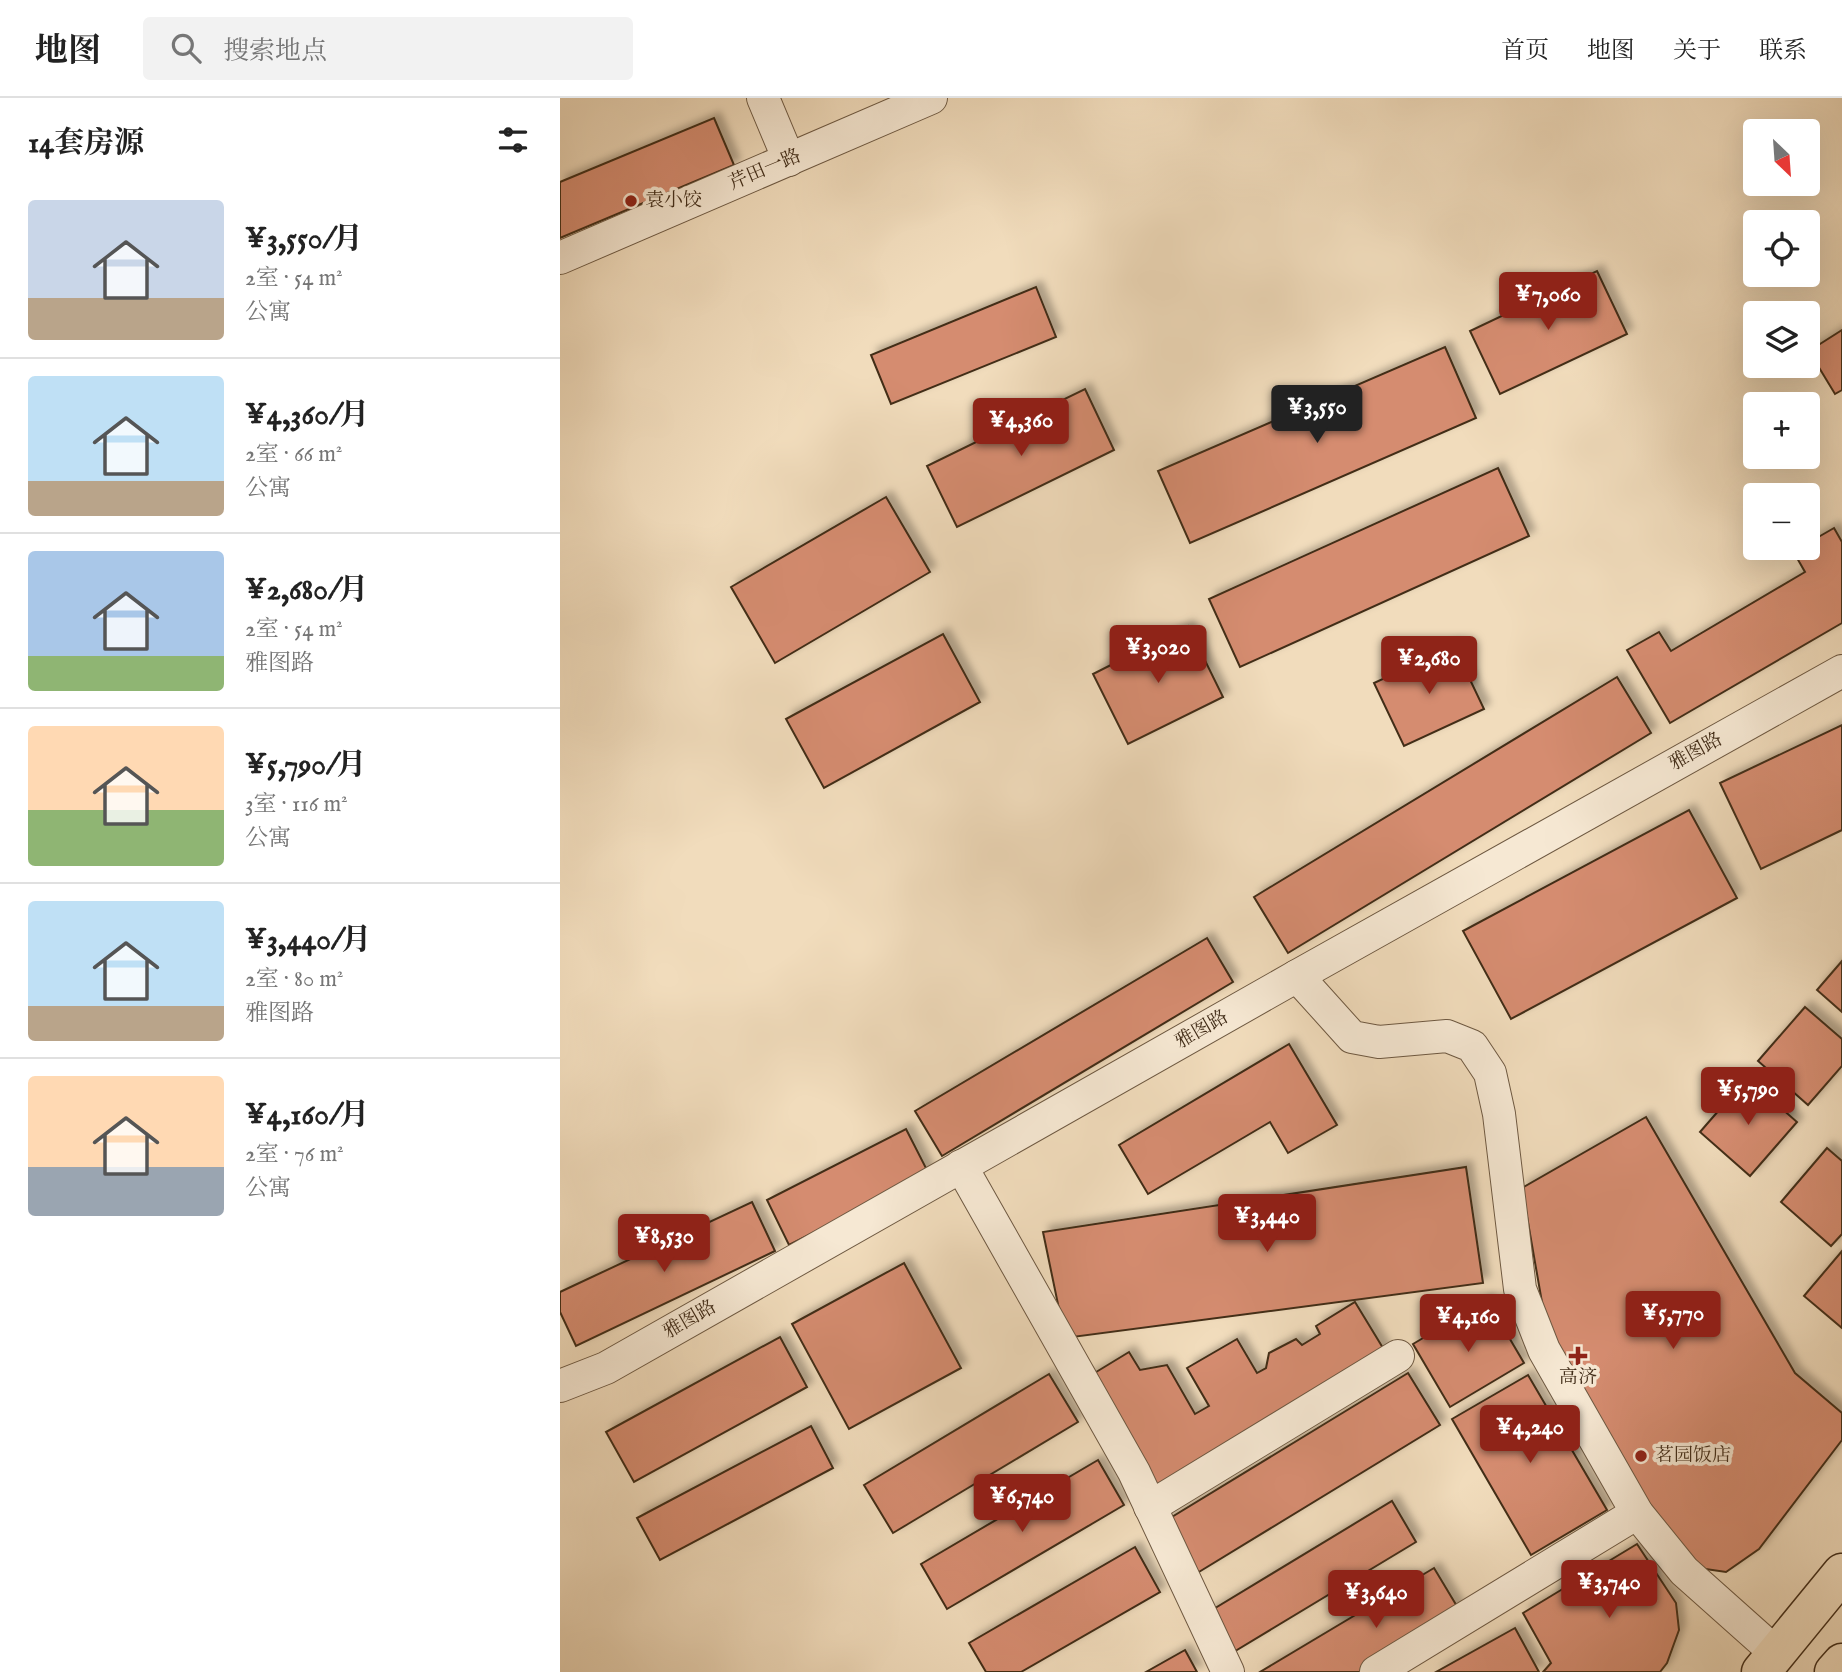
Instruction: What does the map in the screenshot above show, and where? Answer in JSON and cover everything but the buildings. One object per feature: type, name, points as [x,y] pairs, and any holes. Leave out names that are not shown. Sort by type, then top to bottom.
[{"type":"main road","points":[[1768,1662],[1842,1573]]},
{"type":"main road","points":[[1834,1672],[1842,1662]]},
{"type":"street","points":[[763,98],[789,160]]},
{"type":"street","name":"芹田一路","points":[[560,258],[931,98]]},
{"type":"street","name":"雅图路","points":[[560,1387],[606,1368],[1842,671]]},
{"type":"street","points":[[1297,976],[1352,1037],[1379,1042],[1447,1036],[1472,1045],[1490,1073],[1499,1114],[1520,1289],[1544,1350],[1637,1513],[1684,1571],[1768,1662]]},
{"type":"street","points":[[961,1167],[1134,1472],[1228,1672]]},
{"type":"street","points":[[1150,1507],[1398,1356]]},
{"type":"street","points":[[1376,1672],[1637,1513]]},
{"type":"place","name":"袁小饺","points":[[631,201]]},
{"type":"place","name":"高济","points":[[1578,1356]]},
{"type":"place","name":"茗园饭店","points":[[1641,1456]]}]
